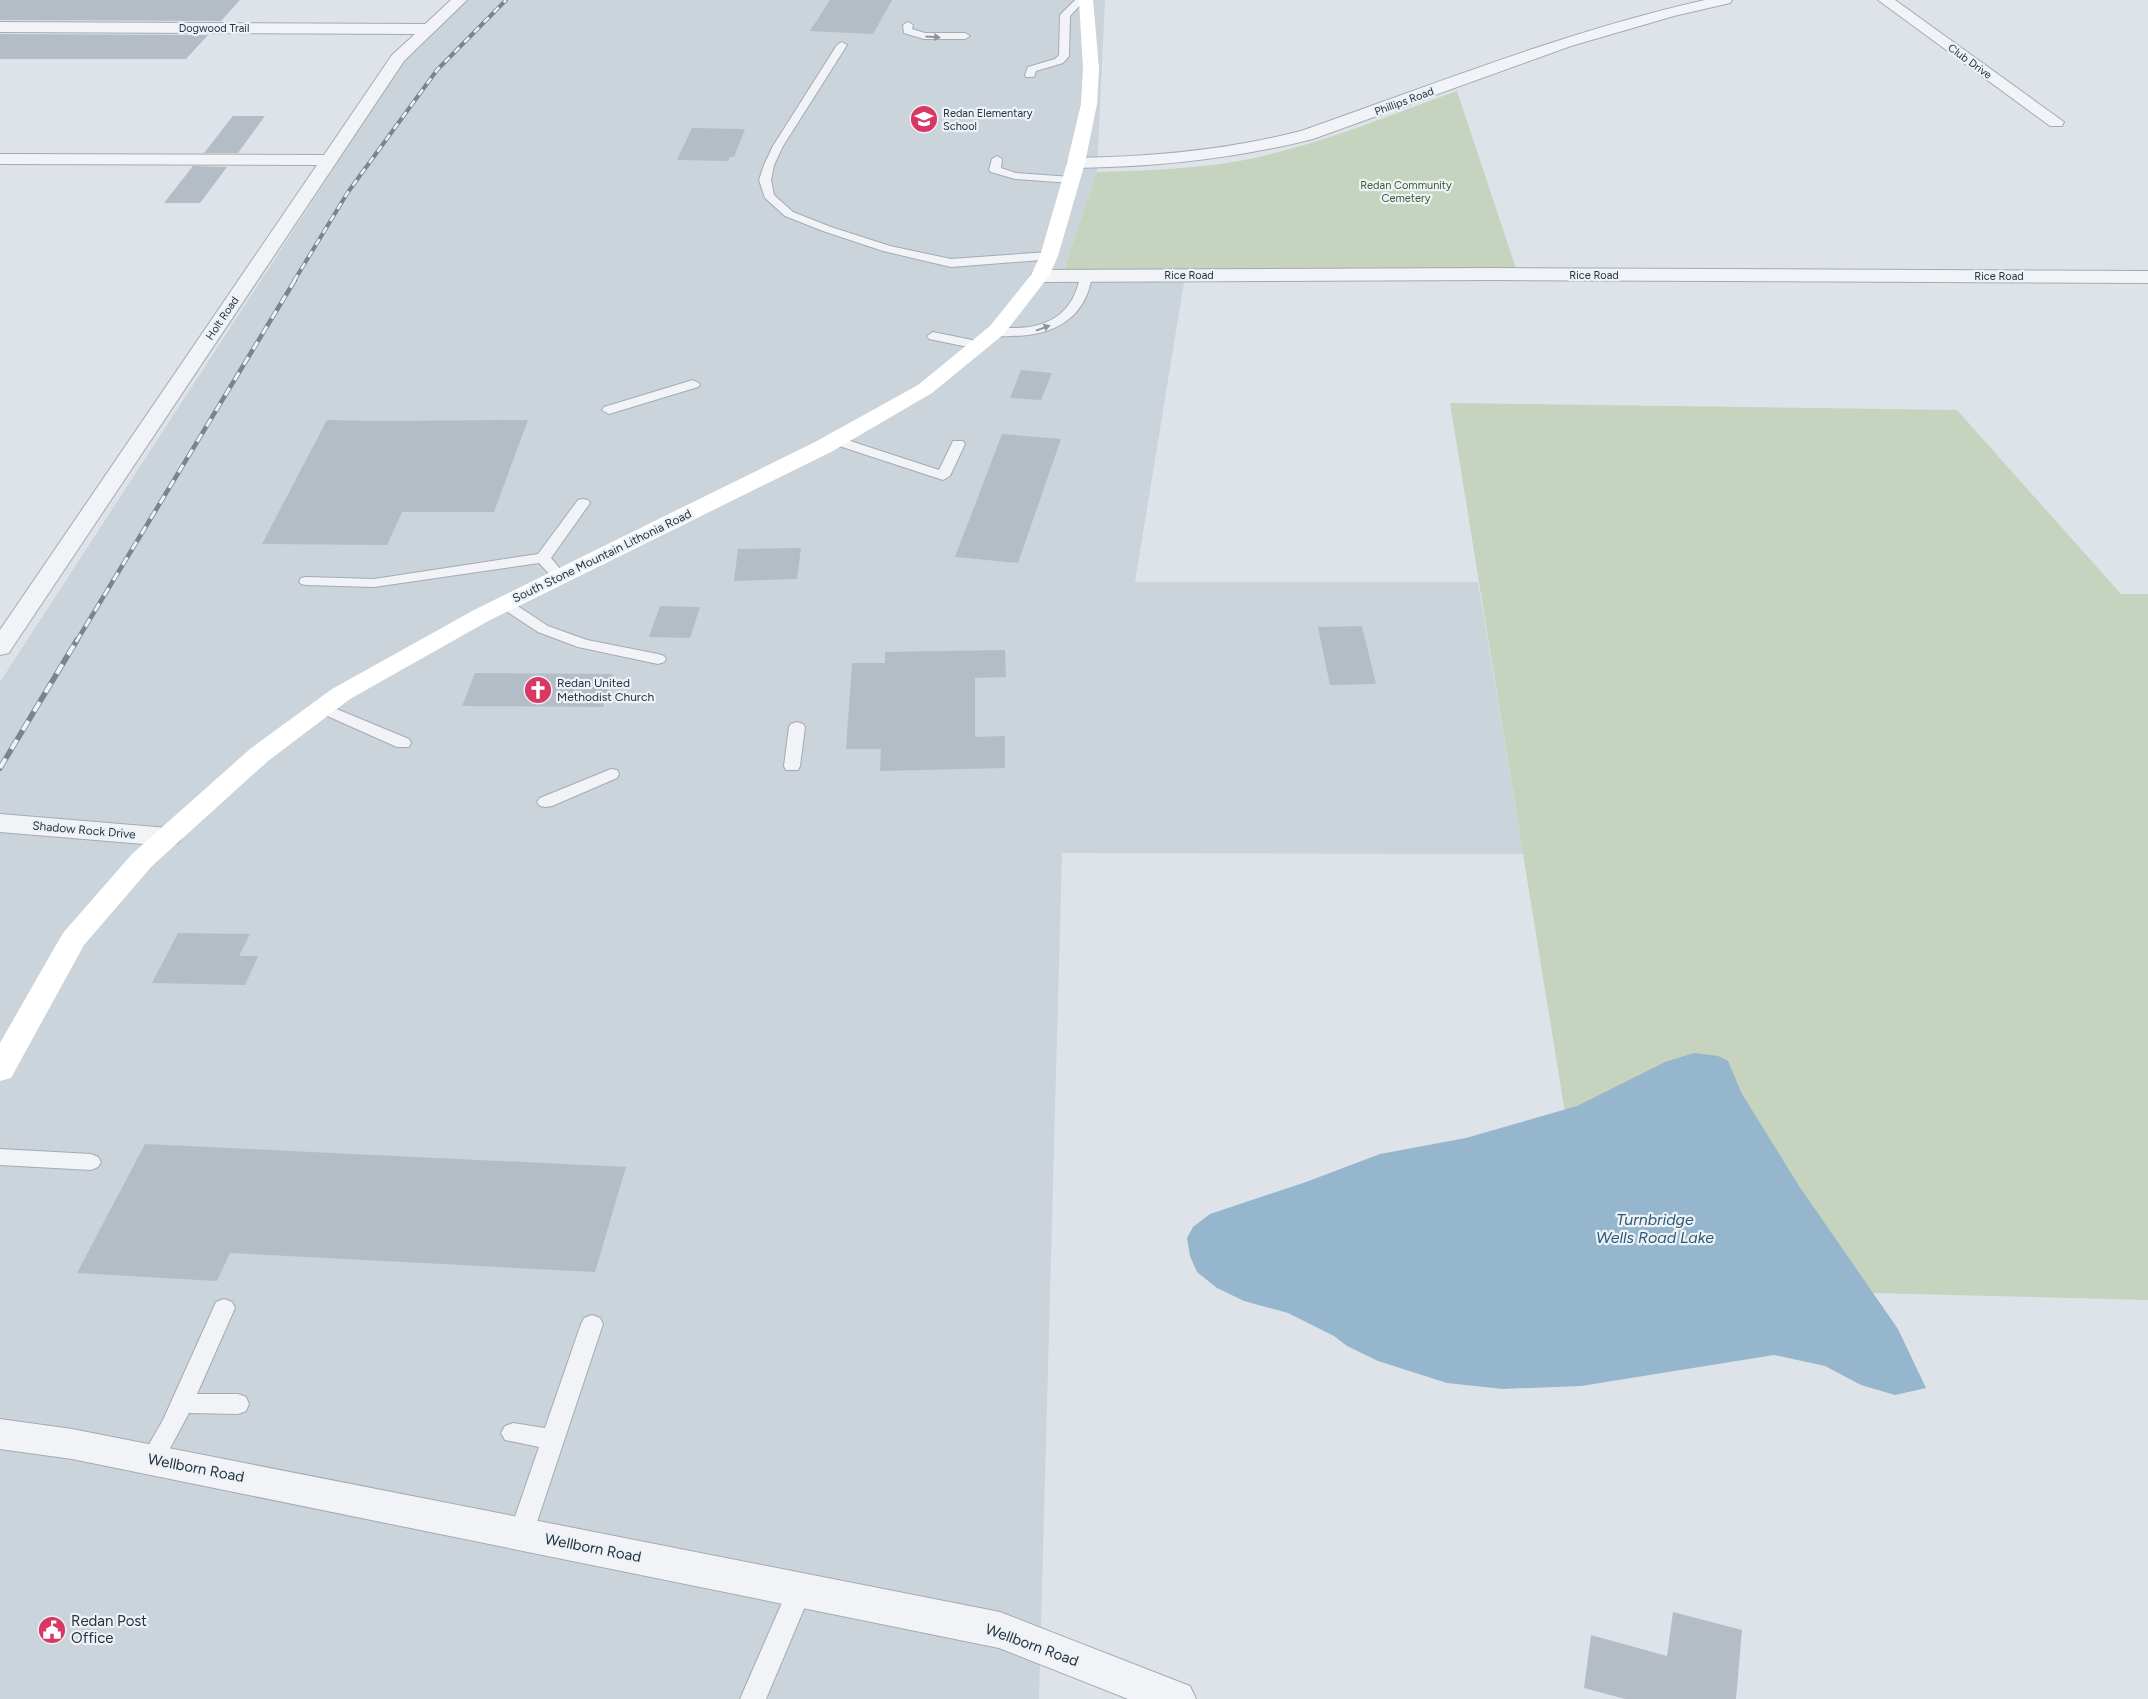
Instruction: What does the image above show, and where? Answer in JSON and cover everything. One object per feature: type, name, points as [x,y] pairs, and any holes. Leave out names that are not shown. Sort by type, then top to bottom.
[{"type":"main road","name":"South Stone Mountain Lithonia Road","points":[[0,1070],[73,940],[142,860],[259,755],[322,708],[341,694],[505,604],[835,440],[925,389],[986,339],[1040,276],[1049,256],[1074,172],[1089,104],[1091,68],[1086,0]]},
{"type":"street","name":"Holt Road","points":[[0,648],[398,58],[460,0]]},
{"type":"street","name":"Phillips Road","points":[[1074,172],[1179,160],[1269,146],[1307,135],[1605,29],[1679,9],[1725,0]]},
{"type":"street","name":"Club Drive","points":[[1885,0],[2056,122]]},
{"type":"street","name":"Dogwood Trail","points":[[0,27],[428,29]]},
{"type":"street","points":[[0,159],[329,160]]},
{"type":"street","name":"Rice Road","points":[[1040,276],[1505,274],[2148,277]]},
{"type":"street","name":"Shadow Rock Drive","points":[[0,823],[168,837]]},
{"type":"street","name":"Wellborn Road","points":[[0,1434],[72,1444],[1000,1630],[1176,1699]]},
{"type":"lane","points":[[1030,75],[1032,69],[1059,61],[1064,56],[1066,15],[1080,0]]},
{"type":"lane","points":[[908,25],[907,31],[924,36],[965,36]]},
{"type":"lane","points":[[842,45],[778,146],[769,165],[765,180],[768,196],[789,214],[827,229],[887,249],[951,263],[1049,256]]},
{"type":"lane","points":[[997,159],[995,170],[1015,176],[1074,172]]},
{"type":"lane","points":[[933,336],[986,339],[1034,331],[1058,322],[1074,310],[1082,295],[1086,276]]},
{"type":"lane","points":[[609,410],[693,384]]},
{"type":"lane","points":[[835,440],[943,476],[958,444]]},
{"type":"lane","points":[[306,581],[374,583],[543,558],[582,503]]},
{"type":"lane","points":[[543,558],[560,577]]},
{"type":"lane","points":[[505,604],[543,629],[567,638],[584,644],[658,659]]},
{"type":"lane","points":[[322,708],[403,743]]},
{"type":"lane","points":[[792,766],[797,726]]},
{"type":"lane","points":[[546,802],[612,774]]},
{"type":"lane","points":[[0,1157],[91,1162]]},
{"type":"lane","points":[[152,1460],[172,1425],[224,1308]]},
{"type":"lane","points":[[521,1534],[592,1324]]},
{"type":"lane","points":[[181,1403],[238,1404]]},
{"type":"lane","points":[[513,1432],[553,1439]]},
{"type":"lane","points":[[753,1699],[800,1590]]},
{"type":"shaded area","points":[[467,0],[1105,0],[1097,172],[1063,270],[1186,270],[1135,582],[1478,582],[1523,854],[1062,853],[1039,1699],[0,1699],[0,682],[406,57]]},
{"type":"green space","name":"Redan Community Cemetery","points":[[1457,91],[1516,269],[1063,271],[1097,172],[1204,166],[1246,160],[1291,149],[1339,134]]},
{"type":"green space","points":[[1450,403],[1957,410],[2121,594],[2148,594],[2148,1300],[1593,1286]]},
{"type":"water","name":"Turnbridge Wells Road Lake","points":[[1694,1053],[1718,1056],[1728,1061],[1742,1094],[1799,1186],[1898,1329],[1926,1388],[1895,1395],[1861,1385],[1825,1366],[1774,1355],[1581,1386],[1503,1389],[1447,1383],[1378,1361],[1288,1313],[1244,1301],[1217,1288],[1197,1272],[1190,1256],[1187,1238],[1193,1227],[1210,1214],[1306,1182],[1380,1154],[1466,1138],[1577,1106],[1665,1062]]},
{"type":"building","points":[[0,0],[240,0],[221,21],[0,20]]},
{"type":"building","points":[[830,0],[892,0],[873,34],[810,31]]},
{"type":"building","points":[[0,34],[208,35],[186,59],[0,59]]},
{"type":"building","points":[[233,116],[265,116],[238,153],[204,153]]},
{"type":"building","points":[[692,128],[745,129],[734,157],[730,157],[728,161],[677,160]]},
{"type":"building","points":[[193,166],[227,167],[200,203],[164,203]]},
{"type":"building","points":[[1021,370],[1052,373],[1041,400],[1010,398]]},
{"type":"building","points":[[327,420],[528,420],[494,512],[402,512],[387,545],[262,544]]},
{"type":"building","points":[[1002,434],[1061,439],[1018,563],[955,557]]},
{"type":"building","points":[[801,548],[797,579],[734,581],[738,549]]},
{"type":"building","points":[[660,606],[700,607],[690,638],[649,637]]},
{"type":"building","points":[[1362,626],[1376,684],[1330,685],[1318,627]]},
{"type":"building","points":[[1005,650],[1006,677],[975,678],[975,737],[1005,736],[1005,768],[880,771],[881,749],[846,749],[852,663],[885,663],[885,652]]},
{"type":"building","name":"Redan United Methodist Church","points":[[475,673],[613,674],[603,707],[462,706]]},
{"type":"building","points":[[178,933],[250,934],[239,956],[258,956],[245,985],[152,983]]},
{"type":"building","points":[[145,1144],[626,1167],[595,1272],[230,1253],[217,1281],[77,1273]]},
{"type":"building","points":[[1673,1612],[1742,1630],[1736,1699],[1625,1699],[1584,1688],[1591,1635],[1667,1656]]},
{"type":"railway","points":[[294,281],[348,192],[437,70],[506,0]]},
{"type":"railway","points":[[76,642],[295,280]]},
{"type":"railway","points":[[0,768],[77,640]]},
{"type":"place","name":"Redan Elementary School","points":[[924,119]]},
{"type":"place","name":"Redan United Methodist Church","points":[[538,690]]},
{"type":"place","name":"Redan Post Office","points":[[52,1630]]}]
